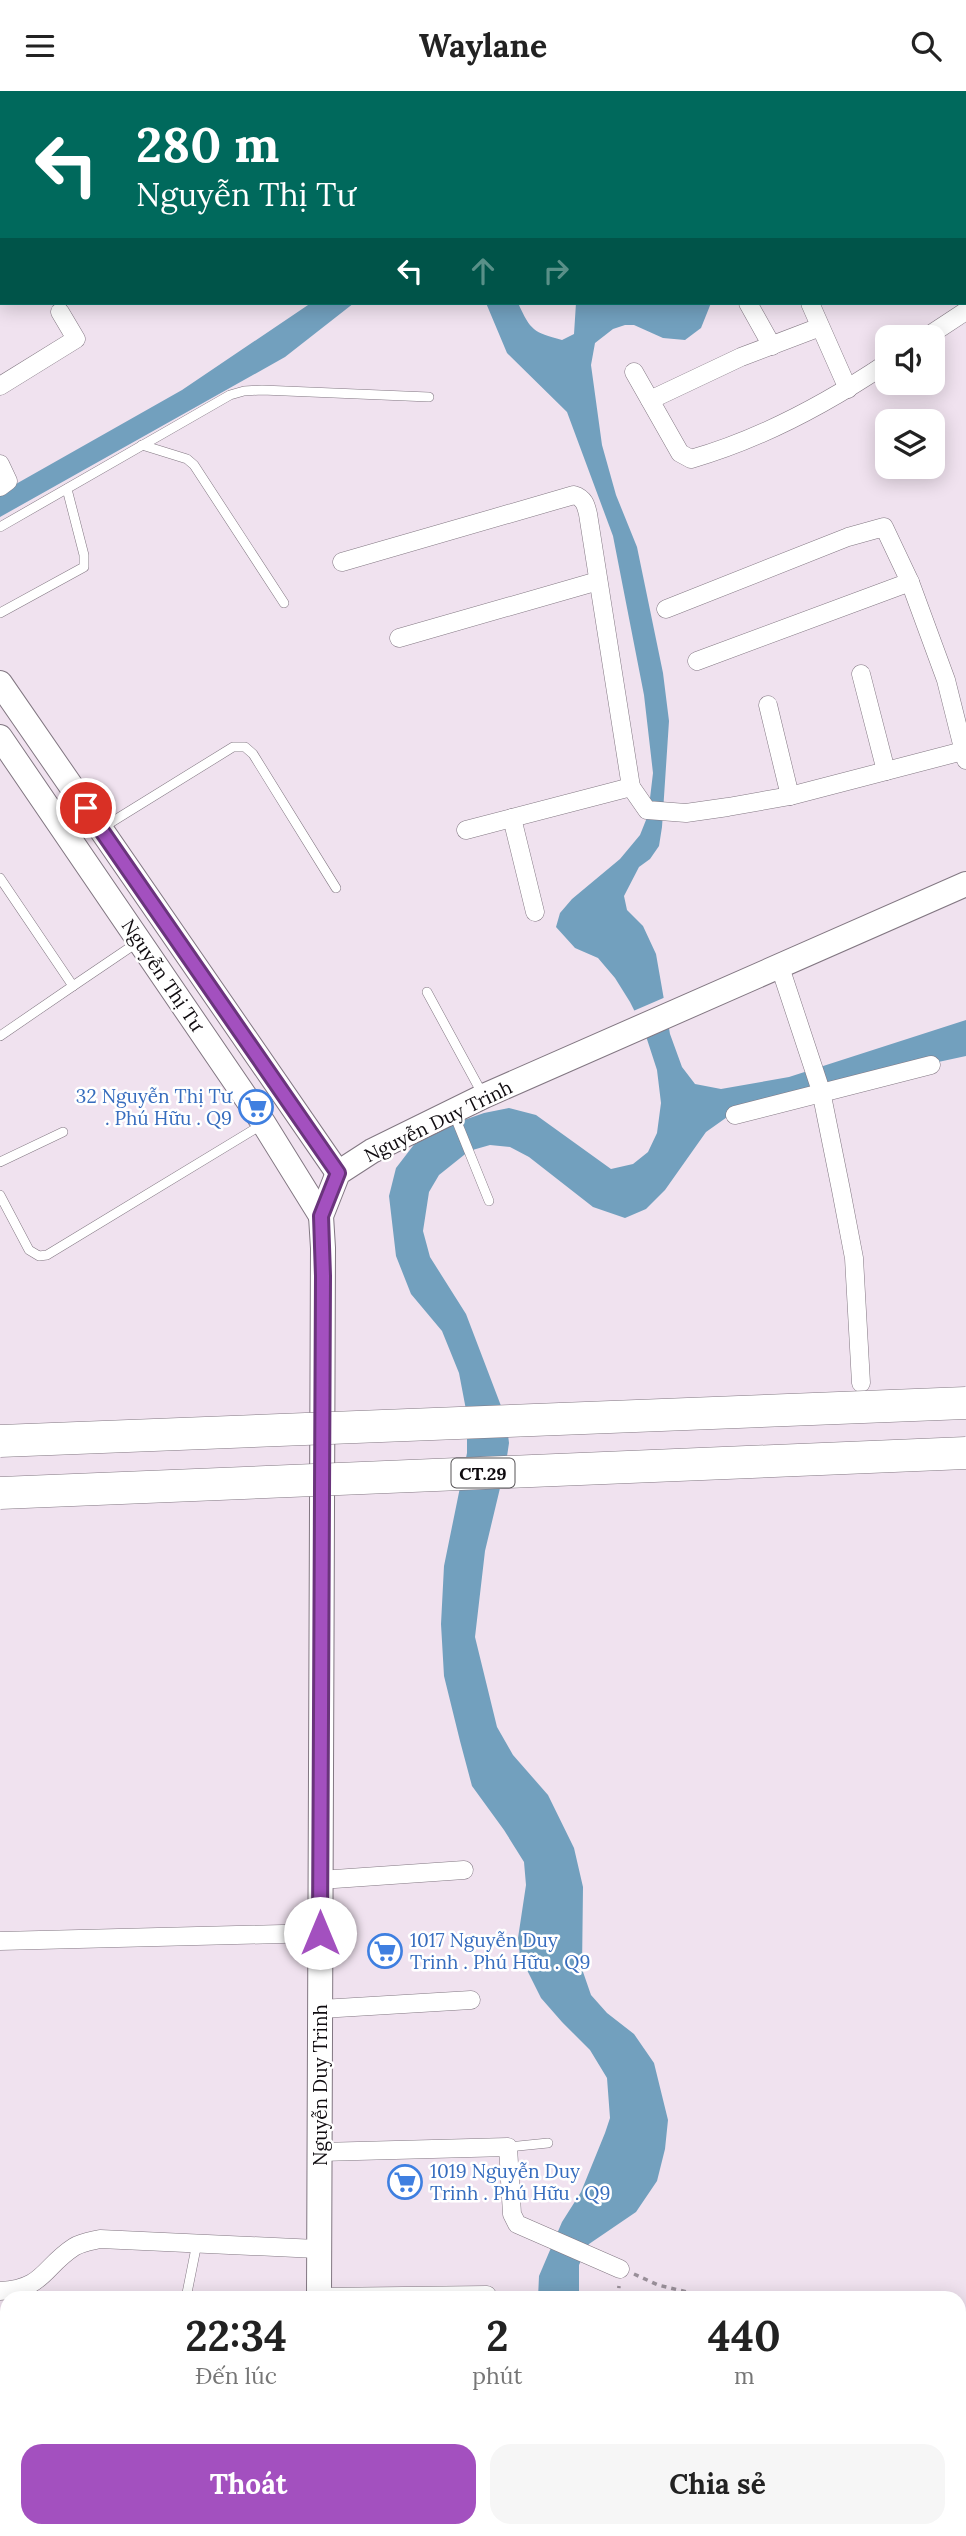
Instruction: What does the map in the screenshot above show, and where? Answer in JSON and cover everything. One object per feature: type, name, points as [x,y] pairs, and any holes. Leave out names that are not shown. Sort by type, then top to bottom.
[{"type":"highway","points":[[0,1441],[966,1403]]},
{"type":"highway","name":"CT.29","points":[[0,1493],[966,1453]]},
{"type":"main road","name":"Nguyễn Thị Tư","points":[[0,683],[338,1173]]},
{"type":"main road","name":"Nguyễn Thị Tư","points":[[0,737],[264,1123],[321,1216]]},
{"type":"main road","points":[[780,967],[966,884]]},
{"type":"main road","name":"Nguyễn Duy Trinh","points":[[319,2291],[323,1276],[321,1216],[338,1173],[372,1151],[484,1096],[780,967]]},
{"type":"street","points":[[749,305],[772,346]]},
{"type":"street","points":[[811,305],[848,389]]},
{"type":"street","points":[[945,325],[966,311]]},
{"type":"street","points":[[0,386],[76,339],[60,313]]},
{"type":"street","points":[[650,400],[687,381],[820,327]]},
{"type":"street","points":[[634,372],[680,453],[691,459],[718,451],[792,419],[821,405],[875,371]]},
{"type":"street","points":[[0,464],[8,481],[0,487]]},
{"type":"street","points":[[342,562],[573,495],[580,497],[586,504],[631,787],[647,810],[686,813],[790,796],[886,771],[965,756],[946,680],[910,582],[884,527],[848,537],[666,609]]},
{"type":"street","points":[[399,638],[598,581]]},
{"type":"street","points":[[697,661],[910,582]]},
{"type":"street","points":[[861,674],[886,771]]},
{"type":"street","points":[[768,705],[790,796]]},
{"type":"street","points":[[466,830],[631,787]]},
{"type":"street","points":[[512,818],[535,912]]},
{"type":"street","points":[[780,967],[821,1092],[854,1258],[861,1383]]},
{"type":"street","points":[[735,1115],[931,1066]]},
{"type":"street","points":[[320,1880],[464,1870]]},
{"type":"street","points":[[0,1941],[320,1933]]},
{"type":"street","points":[[321,2009],[471,2000]]},
{"type":"street","points":[[320,2152],[508,2147],[512,2214],[517,2224],[620,2269]]},
{"type":"street","points":[[0,2291],[16,2290],[34,2283],[71,2249],[81,2243],[100,2239],[317,2249]]},
{"type":"lane","points":[[0,527],[230,395],[244,391],[429,397]]},
{"type":"lane","points":[[142,445],[187,459],[194,465],[284,603]]},
{"type":"lane","points":[[0,613],[84,567],[84,555],[67,489]]},
{"type":"lane","points":[[100,828],[233,747],[245,747],[253,754],[336,888]]},
{"type":"lane","points":[[0,878],[73,986]]},
{"type":"lane","points":[[0,1036],[140,941]]},
{"type":"lane","points":[[427,992],[484,1096]]},
{"type":"lane","points":[[453,1111],[489,1201]]},
{"type":"lane","points":[[0,1195],[29,1250],[39,1256],[47,1255],[264,1123]]},
{"type":"lane","points":[[0,1162],[63,1132]]},
{"type":"lane","points":[[508,2147],[548,2143]]},
{"type":"lane","points":[[187,2291],[197,2243]]},
{"type":"path","points":[[620,2269],[659,2285],[683,2291]]},
{"type":"water","points":[[308,305],[351,305],[285,357],[0,517],[0,493],[182,390]]},
{"type":"water","points":[[487,305],[519,305],[534,329],[562,340],[574,334],[576,305],[710,305],[701,328],[685,340],[663,338],[634,325],[613,329],[595,343],[591,365],[602,445],[616,495],[637,547],[663,673],[669,721],[659,846],[650,859],[639,867],[624,896],[627,910],[643,926],[656,954],[670,1034],[682,1067],[695,1084],[721,1089],[789,1077],[966,1020],[966,1056],[892,1072],[730,1115],[706,1132],[665,1190],[646,1209],[625,1218],[593,1207],[529,1157],[510,1147],[490,1145],[469,1151],[439,1175],[429,1192],[423,1231],[430,1257],[466,1314],[506,1419],[509,1443],[485,1551],[475,1637],[497,1727],[513,1755],[548,1795],[574,1848],[583,1887],[582,1969],[591,1995],[607,2013],[634,2034],[654,2063],[668,2120],[665,2149],[657,2181],[636,2212],[589,2244],[579,2265],[579,2291],[538,2291],[539,2276],[562,2222],[581,2192],[605,2133],[610,2118],[607,2078],[590,2050],[541,1998],[520,1956],[518,1938],[526,1885],[524,1862],[472,1786],[460,1741],[444,1676],[441,1624],[444,1566],[467,1453],[467,1415],[459,1373],[442,1331],[411,1294],[396,1256],[389,1196],[396,1168],[416,1142],[444,1127],[484,1113],[509,1108],[536,1115],[611,1169],[633,1164],[648,1152],[657,1133],[661,1103],[657,1070],[644,1030],[615,978],[598,958],[575,948],[556,927],[560,913],[572,899],[620,859],[640,835],[648,815],[653,773],[644,695],[613,536],[567,412],[507,353]]},
{"type":"pier","points":[[668,996],[671,1019],[641,1033],[631,1012]]},
{"type":"place","name":"32 Nguyễn Thị Tư . Phú Hữu . Q9","points":[[256,1107]]},
{"type":"place","name":"1017 Nguyễn Duy Trinh . Phú Hữu . Q9","points":[[385,1951]]},
{"type":"place","name":"1019 Nguyễn Duy Trinh . Phú Hữu . Q9","points":[[405,2182]]},
{"type":"route","points":[[86,808],[338,1173],[321,1216],[320,1933]]}]
